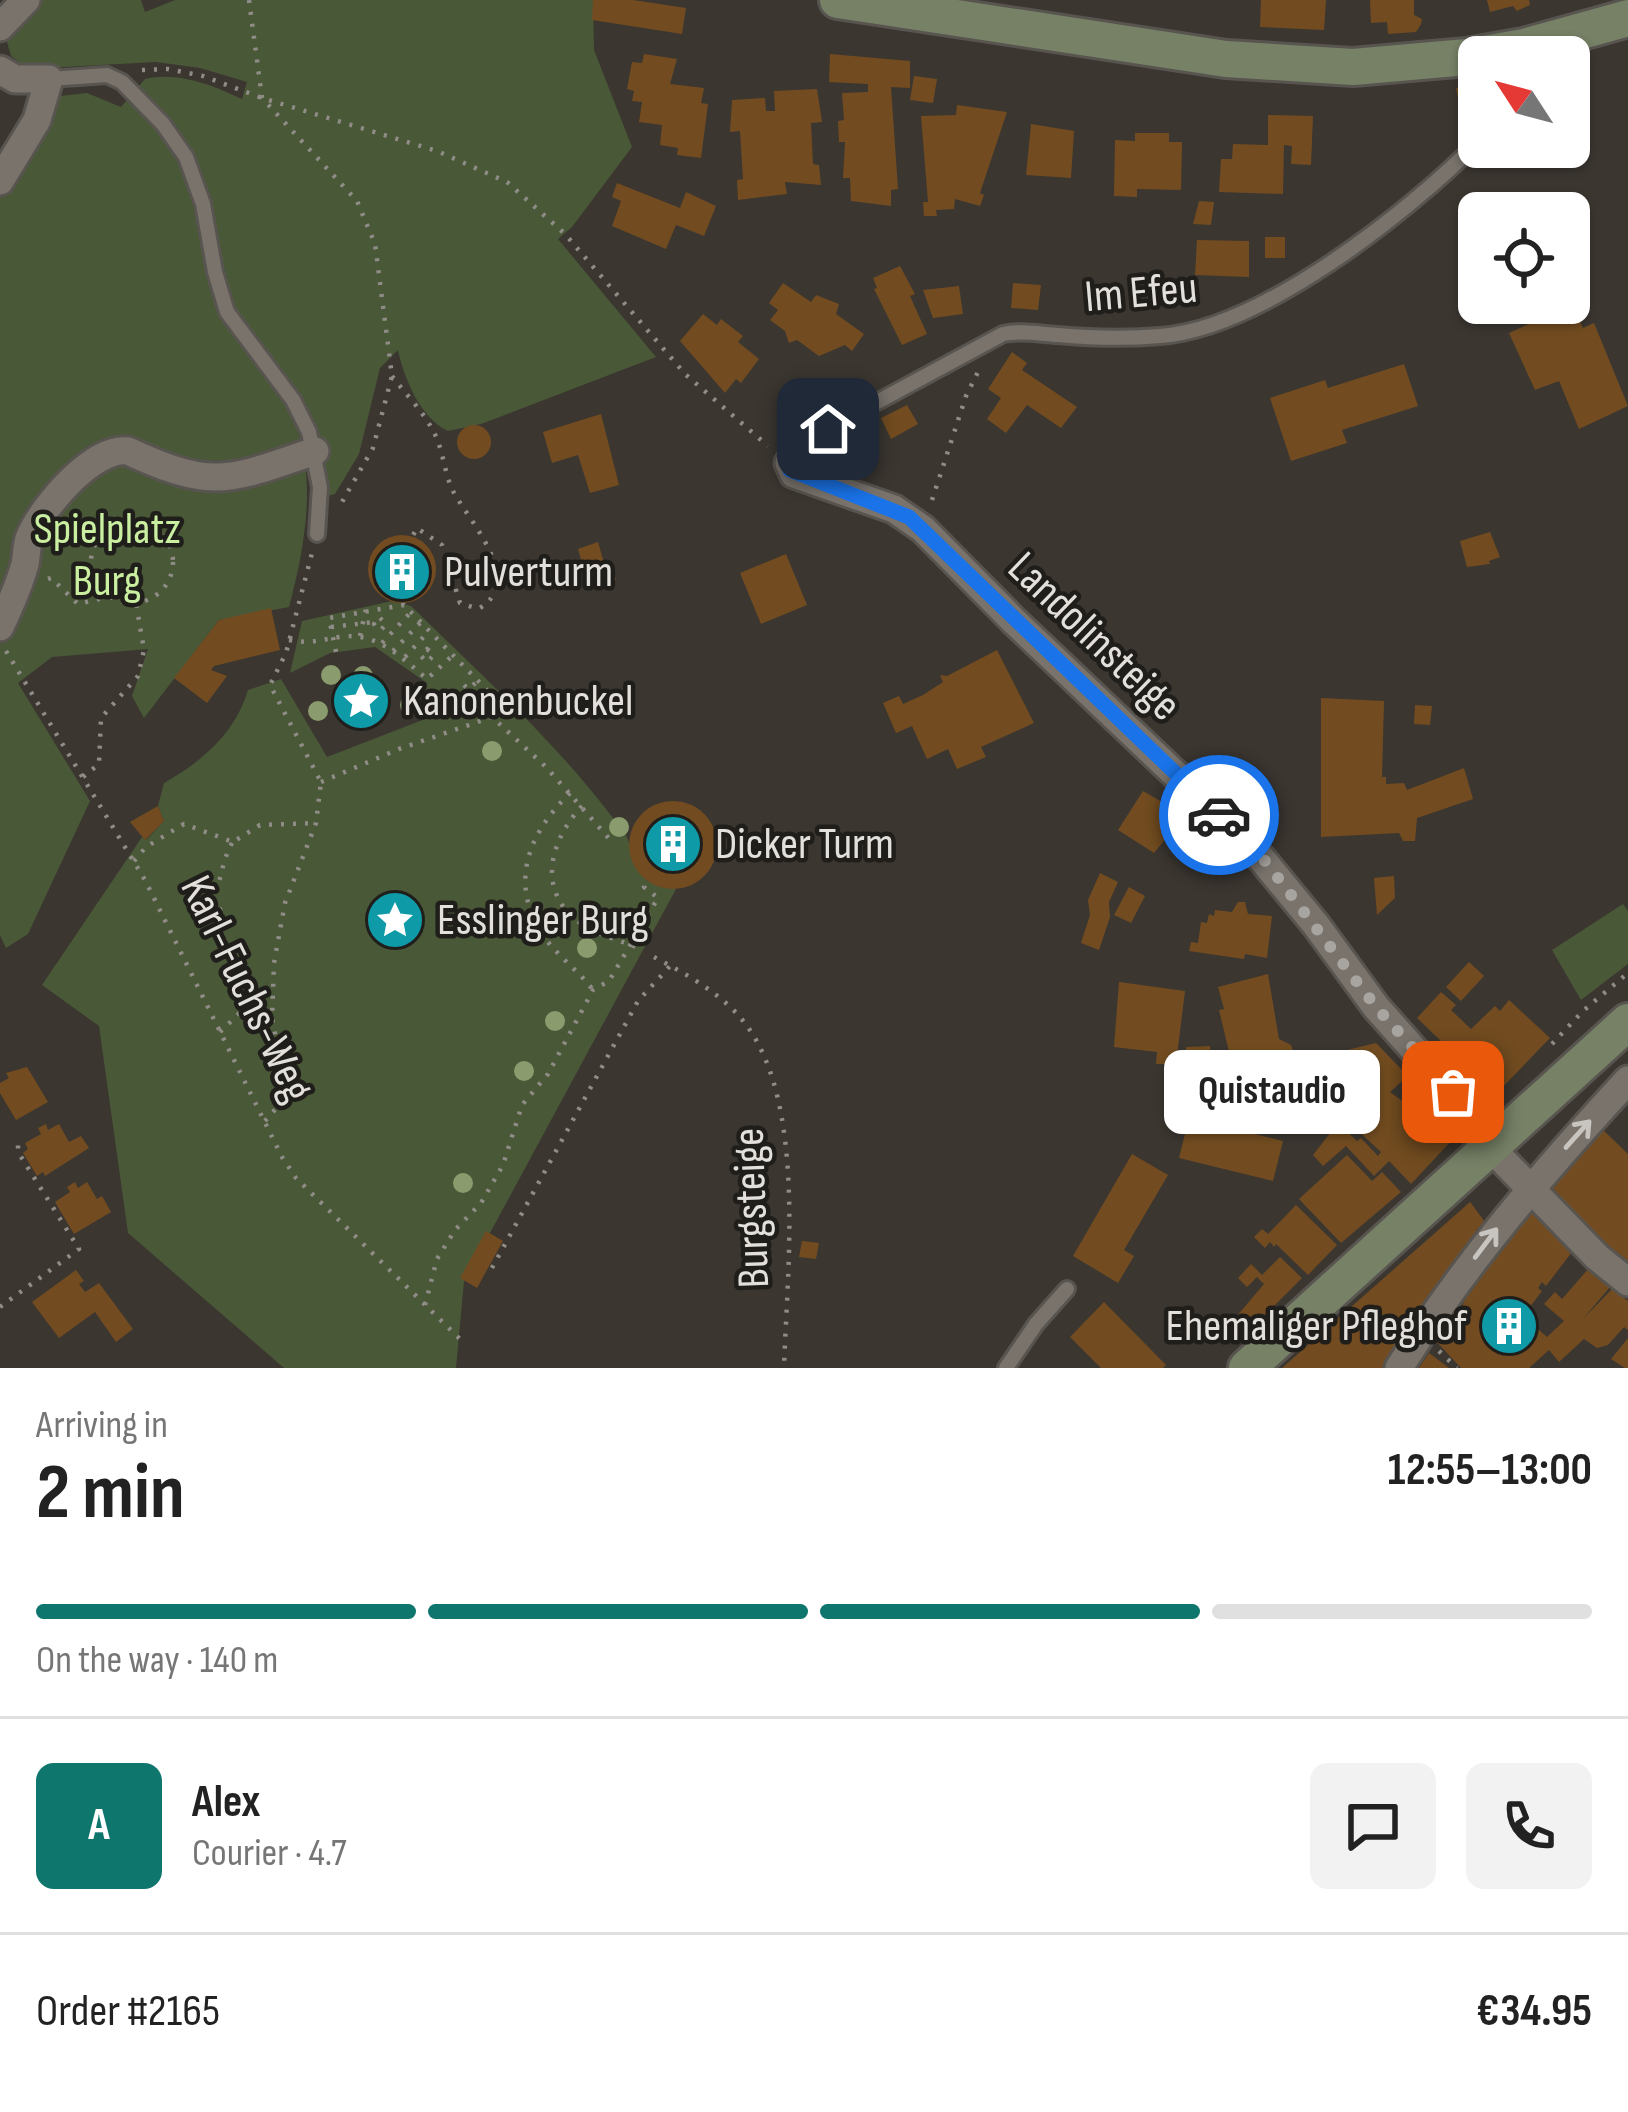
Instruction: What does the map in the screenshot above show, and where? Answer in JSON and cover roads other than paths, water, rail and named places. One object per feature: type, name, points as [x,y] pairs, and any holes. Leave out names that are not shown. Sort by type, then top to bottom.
[{"type":"street","points":[[0,27],[26,0]]},
{"type":"street","points":[[838,0],[1180,53],[1290,64],[1458,58]]},
{"type":"street","points":[[1577,36],[1626,12]]},
{"type":"street","points":[[0,70],[15,79],[49,79],[37,121],[0,181]]},
{"type":"street","points":[[2,637],[30,536],[65,488],[99,458],[128,451],[180,474],[216,479],[315,451]]},
{"type":"street","name":"Landolinsteige","points":[[789,463],[794,474],[894,509],[923,529],[1251,846],[1483,1151],[1628,1282]]},
{"type":"street","points":[[1247,1368],[1628,1022]]},
{"type":"street","points":[[1399,1368],[1440,1303],[1528,1189],[1628,1080]]},
{"type":"lane","points":[[49,79],[107,75],[142,100],[186,158],[203,204],[227,312],[293,400],[315,451],[320,487],[317,534]]},
{"type":"lane","name":"Im Efeu","points":[[789,463],[798,448],[816,435],[995,338],[1024,332],[1163,336],[1222,322],[1295,284],[1364,237],[1458,161]]},
{"type":"lane","points":[[1006,1368],[1067,1289]]},
{"type":"place","name":"Pulverturm","points":[[402,572]]},
{"type":"place","name":"Kanonenbuckel","points":[[361,701]]},
{"type":"place","name":"Dicker Turm","points":[[673,844]]},
{"type":"place","name":"Esslinger Burg","points":[[395,920]]},
{"type":"place","name":"Quistaudio","points":[[1453,1092]]},
{"type":"place","name":"Ehemaliger Pfleghof","points":[[1509,1326]]},
{"type":"park label","name":"Spielplatz Burg","points":[[107,555]]}]
